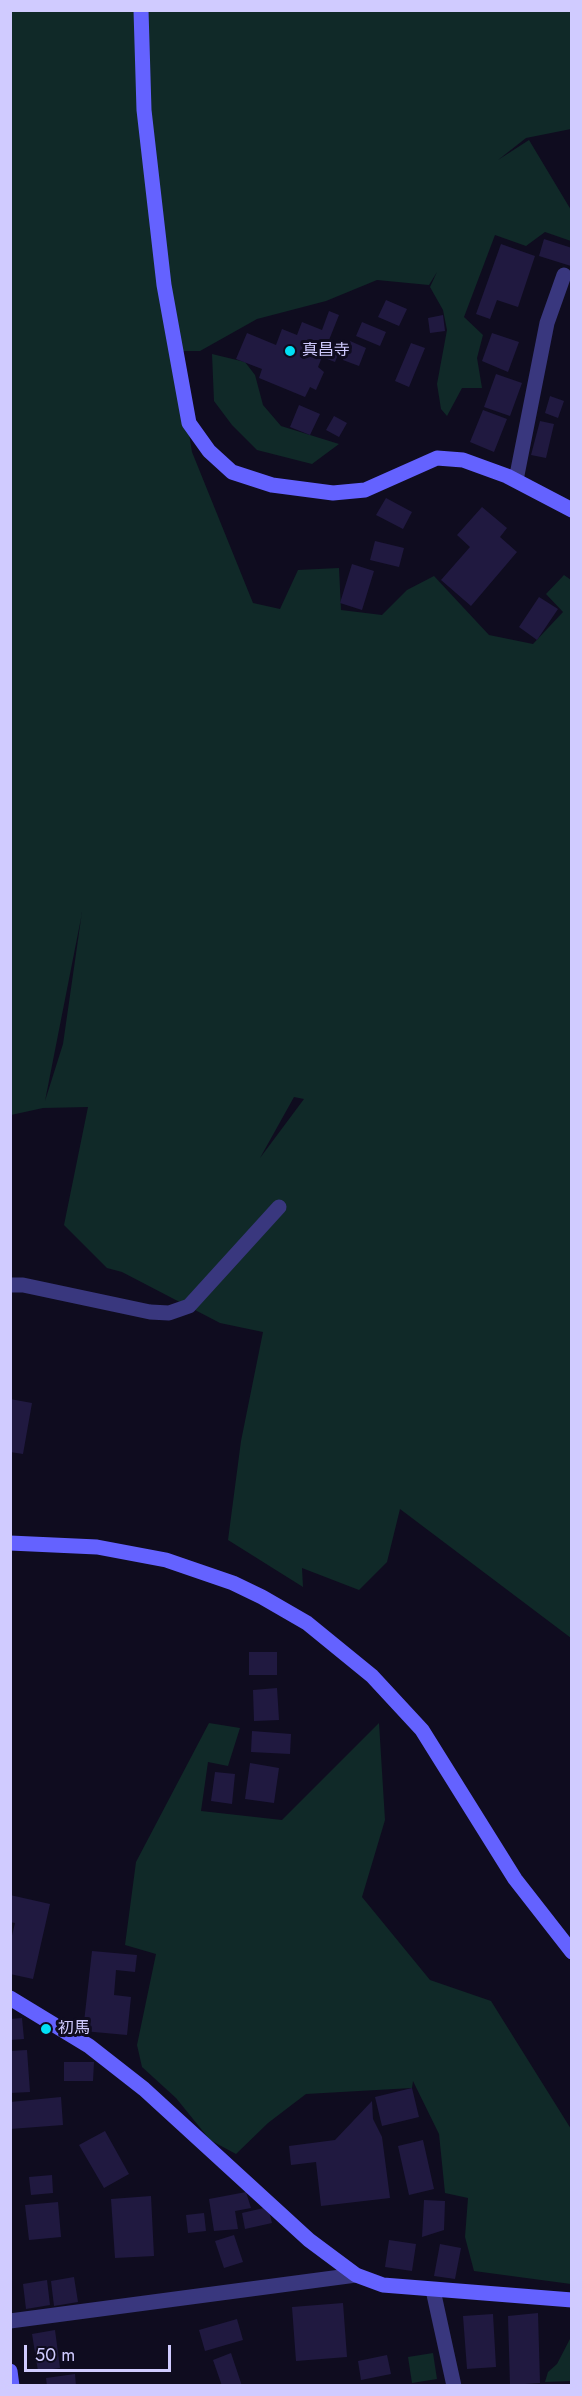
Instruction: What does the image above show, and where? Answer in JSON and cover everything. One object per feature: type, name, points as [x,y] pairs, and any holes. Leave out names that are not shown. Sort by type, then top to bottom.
[{"type":"street","points":[[141,10],[144,110],[164,285],[189,423],[209,451],[232,472],[272,485],[333,493],[365,490],[437,458],[463,460],[516,480],[572,510]]},
{"type":"street","points":[[516,480],[547,323],[564,275]]},
{"type":"street","points":[[10,1285],[23,1285],[150,1312],[169,1313],[189,1306],[279,1207]]},
{"type":"street","points":[[10,1543],[97,1547],[166,1560],[262,1596],[307,1623],[372,1676],[422,1730],[514,1879],[572,1952]]},
{"type":"street","points":[[10,1998],[89,2046],[144,2089],[309,2240],[356,2275],[383,2286],[572,2300]]},
{"type":"street","points":[[10,2321],[356,2275]]},
{"type":"street","points":[[433,2290],[454,2385]]},
{"type":"street","points":[[10,2371],[12,2385]]},
{"type":"green space","points":[[11,11],[571,11],[571,129],[526,138],[498,160],[529,140],[571,210],[571,241],[545,232],[526,246],[495,235],[464,317],[483,335],[477,358],[482,388],[462,388],[447,416],[441,409],[437,384],[447,330],[443,310],[430,287],[437,272],[429,285],[377,280],[326,301],[257,319],[200,351],[173,351],[176,353],[192,452],[253,603],[280,609],[298,570],[339,568],[341,610],[382,615],[407,590],[434,576],[489,635],[533,644],[563,612],[546,594],[564,575],[571,580],[571,1638],[400,1509],[387,1562],[359,1590],[302,1568],[303,1587],[228,1540],[241,1441],[263,1332],[220,1323],[122,1272],[107,1268],[64,1225],[88,1107],[43,1108],[11,1115]],"holes":[[[81,916],[63,1044],[45,1101]],[[294,1097],[304,1099],[260,1158]]]},
{"type":"green space","points":[[212,354],[245,362],[255,375],[263,405],[281,426],[339,444],[312,464],[257,450],[232,425],[214,401]]},
{"type":"green space","points":[[209,1723],[240,1728],[228,1766],[208,1762],[201,1811],[282,1820],[379,1723],[385,1820],[362,1897],[430,1980],[491,2001],[571,2129],[571,2284],[474,2271],[465,2237],[468,2198],[445,2193],[439,2134],[413,2081],[412,2088],[306,2094],[268,2123],[236,2154],[210,2140],[176,2098],[142,2067],[137,2045],[156,1954],[125,1945],[136,1862]]},
{"type":"green space","points":[[571,2337],[571,2381],[545,2382],[548,2372],[557,2364]]},
{"type":"green space","points":[[433,2353],[437,2379],[412,2383],[408,2357]]},
{"type":"building","points":[[544,239],[572,248],[571,266],[539,256]]},
{"type":"building","points":[[501,244],[535,256],[518,307],[497,300],[490,319],[476,314]]},
{"type":"building","points":[[386,300],[407,309],[399,326],[378,317]]},
{"type":"building","name":"真昌寺","points":[[329,311],[339,315],[329,340],[342,345],[335,362],[322,357],[318,367],[324,372],[316,390],[310,387],[305,397],[259,378],[262,369],[236,359],[247,333],[276,345],[282,329],[297,335],[302,322],[322,330]]},
{"type":"building","points":[[443,315],[445,331],[430,333],[428,318]]},
{"type":"building","points":[[362,322],[386,332],[380,346],[356,336]]},
{"type":"building","points":[[492,333],[519,342],[508,372],[482,361]]},
{"type":"building","points":[[350,341],[366,348],[359,366],[343,360]]},
{"type":"building","points":[[411,343],[425,348],[409,387],[395,381]]},
{"type":"building","points":[[496,374],[522,383],[510,416],[484,407]]},
{"type":"building","points":[[550,396],[564,401],[558,418],[545,413]]},
{"type":"building","points":[[299,405],[320,414],[310,435],[290,427]]},
{"type":"building","points":[[483,410],[507,419],[494,452],[470,442]]},
{"type":"building","points":[[334,416],[347,423],[339,437],[326,430]]},
{"type":"building","points":[[540,421],[554,424],[546,458],[531,455]]},
{"type":"building","points":[[386,498],[412,512],[403,529],[376,515]]},
{"type":"building","points":[[482,507],[507,528],[500,537],[517,552],[471,606],[441,580],[470,547],[457,535]]},
{"type":"building","points":[[375,541],[404,548],[399,567],[370,560]]},
{"type":"building","points":[[352,564],[374,571],[362,610],[340,603]]},
{"type":"building","points":[[539,597],[558,609],[537,640],[519,627]]},
{"type":"building","points":[[10,1399],[32,1403],[23,1454],[10,1452]]},
{"type":"building","points":[[249,1652],[277,1652],[277,1675],[249,1675]]},
{"type":"building","points":[[277,1688],[279,1720],[254,1721],[253,1690]]},
{"type":"building","points":[[252,1731],[291,1734],[290,1754],[251,1752]]},
{"type":"building","points":[[250,1763],[279,1768],[274,1803],[245,1799]]},
{"type":"building","points":[[215,1772],[235,1774],[232,1804],[211,1801]]},
{"type":"building","points":[[10,1895],[50,1904],[33,1979],[10,1974],[10,1944],[15,1923],[10,1922]]},
{"type":"building","points":[[92,1951],[137,1955],[135,1972],[116,1970],[114,1995],[131,1997],[127,2035],[83,2031]]},
{"type":"building","points":[[22,2018],[24,2039],[10,2040],[10,2019]]},
{"type":"building","points":[[27,2050],[30,2092],[10,2093],[10,2051]]},
{"type":"building","points":[[64,2062],[94,2062],[93,2081],[64,2081]]},
{"type":"building","points":[[412,2088],[419,2117],[382,2126],[375,2097]]},
{"type":"building","points":[[61,2097],[63,2125],[10,2129],[10,2102]]},
{"type":"building","points":[[372,2101],[373,2119],[382,2137],[390,2198],[321,2206],[316,2162],[291,2165],[289,2146],[335,2140]]},
{"type":"building","points":[[105,2131],[129,2174],[104,2188],[79,2145]]},
{"type":"building","points":[[423,2140],[434,2189],[409,2195],[398,2146]]},
{"type":"building","points":[[52,2175],[53,2193],[31,2195],[29,2177]]},
{"type":"building","points":[[246,2192],[251,2208],[235,2211],[238,2229],[214,2231],[209,2199]]},
{"type":"building","points":[[151,2196],[154,2256],[115,2258],[111,2199]]},
{"type":"building","points":[[424,2200],[445,2201],[444,2230],[422,2237]]},
{"type":"building","points":[[58,2202],[61,2237],[29,2240],[25,2205]]},
{"type":"building","points":[[268,2207],[272,2223],[245,2229],[242,2213]]},
{"type":"building","points":[[204,2213],[206,2231],[188,2233],[186,2215]]},
{"type":"building","points":[[234,2235],[243,2262],[224,2268],[215,2241]]},
{"type":"building","points":[[389,2240],[416,2244],[412,2271],[385,2267]]},
{"type":"building","points":[[440,2244],[461,2248],[455,2279],[434,2276]]},
{"type":"building","points":[[74,2277],[78,2302],[54,2306],[51,2281]]},
{"type":"building","points":[[47,2280],[50,2305],[26,2309],[23,2284]]},
{"type":"building","points":[[343,2303],[347,2357],[296,2361],[292,2307]]},
{"type":"building","points":[[538,2313],[540,2383],[510,2385],[508,2316]]},
{"type":"building","points":[[493,2314],[496,2367],[467,2369],[463,2316]]},
{"type":"building","points":[[237,2319],[243,2340],[205,2351],[199,2330]]},
{"type":"building","points":[[55,2330],[60,2368],[38,2371],[32,2334]]},
{"type":"building","points":[[231,2353],[242,2386],[222,2386],[213,2360]]},
{"type":"building","points":[[387,2355],[391,2374],[361,2380],[358,2361]]},
{"type":"building","points":[[75,2374],[76,2386],[47,2386],[46,2378]]},
{"type":"place","name":"真昌寺","points":[[290,351]]},
{"type":"place","name":"初馬","points":[[46,2029]]}]
